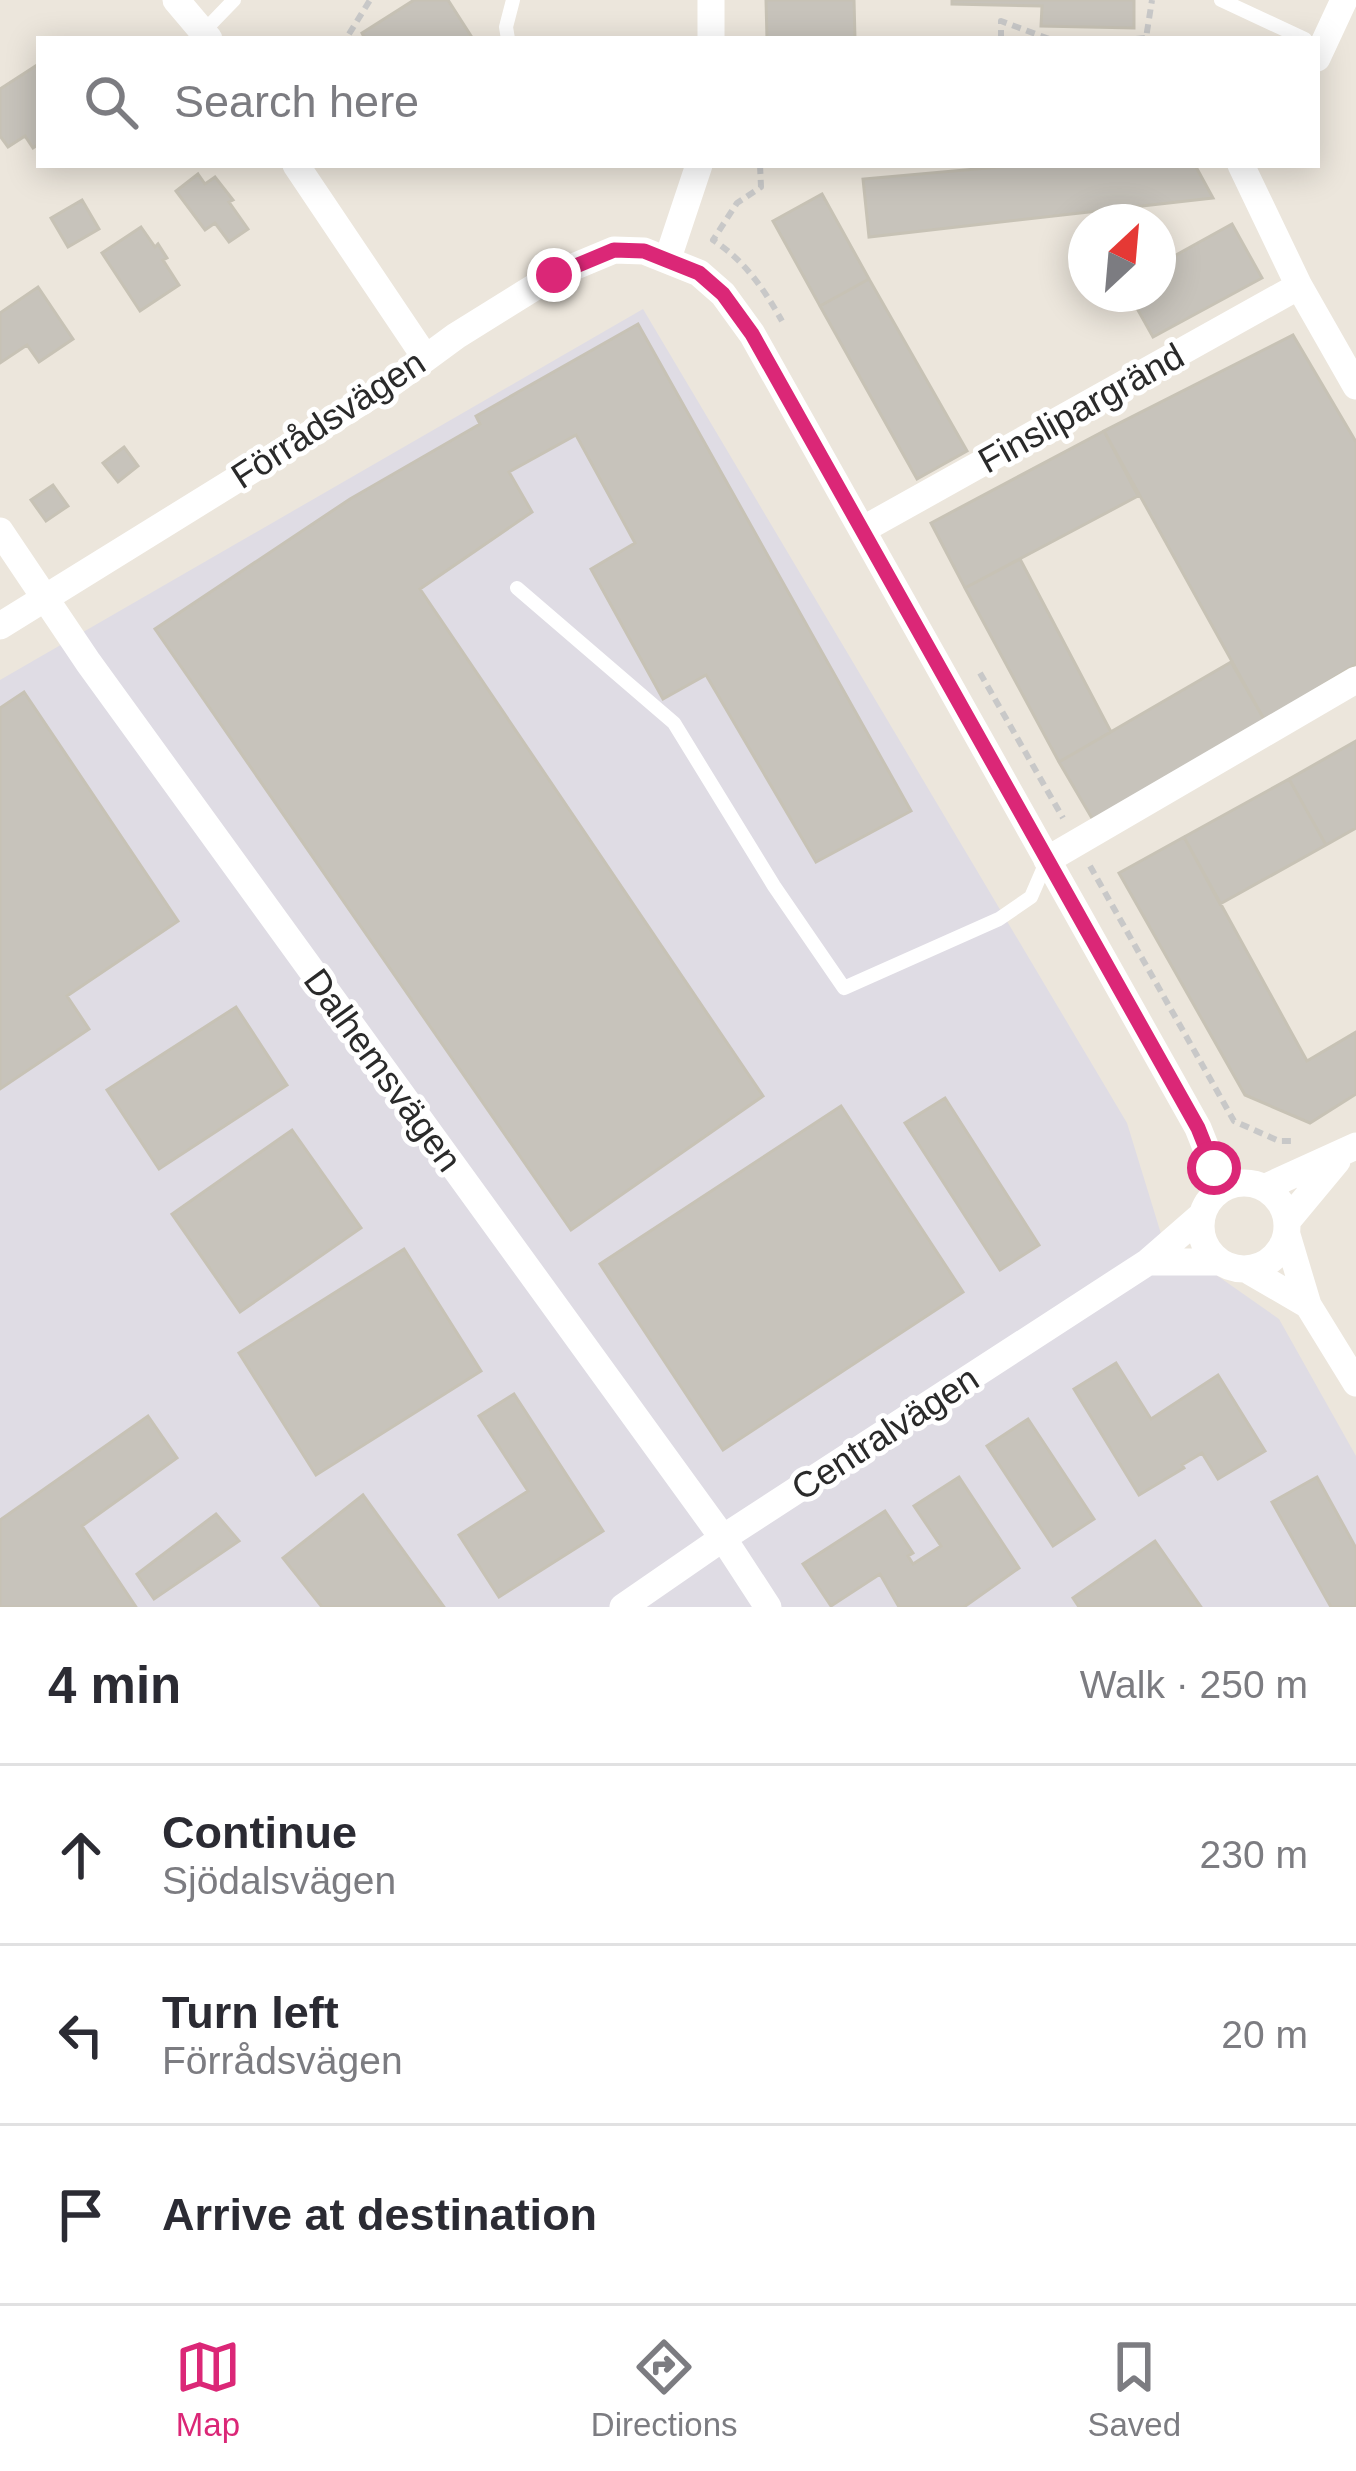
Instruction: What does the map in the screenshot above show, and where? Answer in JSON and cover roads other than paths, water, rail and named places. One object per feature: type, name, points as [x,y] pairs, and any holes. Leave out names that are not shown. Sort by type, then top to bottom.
[{"type":"street","points":[[176,0],[207,35]]},
{"type":"street","points":[[711,0],[711,36]]},
{"type":"street","points":[[1320,39],[1344,0]]},
{"type":"street","points":[[298,168],[425,357]]},
{"type":"street","points":[[698,168],[668,258],[699,273],[723,294],[752,334],[1198,1128],[1214,1168],[1204,1241],[1210,1253],[1308,1305]]},
{"type":"street","points":[[1242,168],[1299,286],[1356,386]]},
{"type":"street","name":"Förrådsvägen","points":[[0,626],[392,383],[554,275],[614,250],[668,258]]},
{"type":"street","name":"Finslipargränd","points":[[862,530],[1299,286]]},
{"type":"street","name":"Dalhemsvägen","points":[[0,531],[102,681],[769,1607]]},
{"type":"street","points":[[1047,860],[1356,680]]},
{"type":"street","points":[[1198,1128],[1284,1207],[1308,1305],[1356,1383]]},
{"type":"street","points":[[1208,1204],[1240,1182],[1259,1185],[1350,1150]]},
{"type":"street","points":[[1148,1262],[1260,1267],[1282,1248],[1288,1228],[1350,1150]]},
{"type":"street","name":"Centralvägen","points":[[623,1607],[1148,1262],[1208,1204]]},
{"type":"lane","points":[[207,35],[235,0]]},
{"type":"lane","points":[[508,36],[513,0]]},
{"type":"lane","points":[[1221,0],[1293,36]]},
{"type":"lane","points":[[517,587],[674,723],[774,886],[844,988],[999,919],[1031,897],[1047,860]]}]
